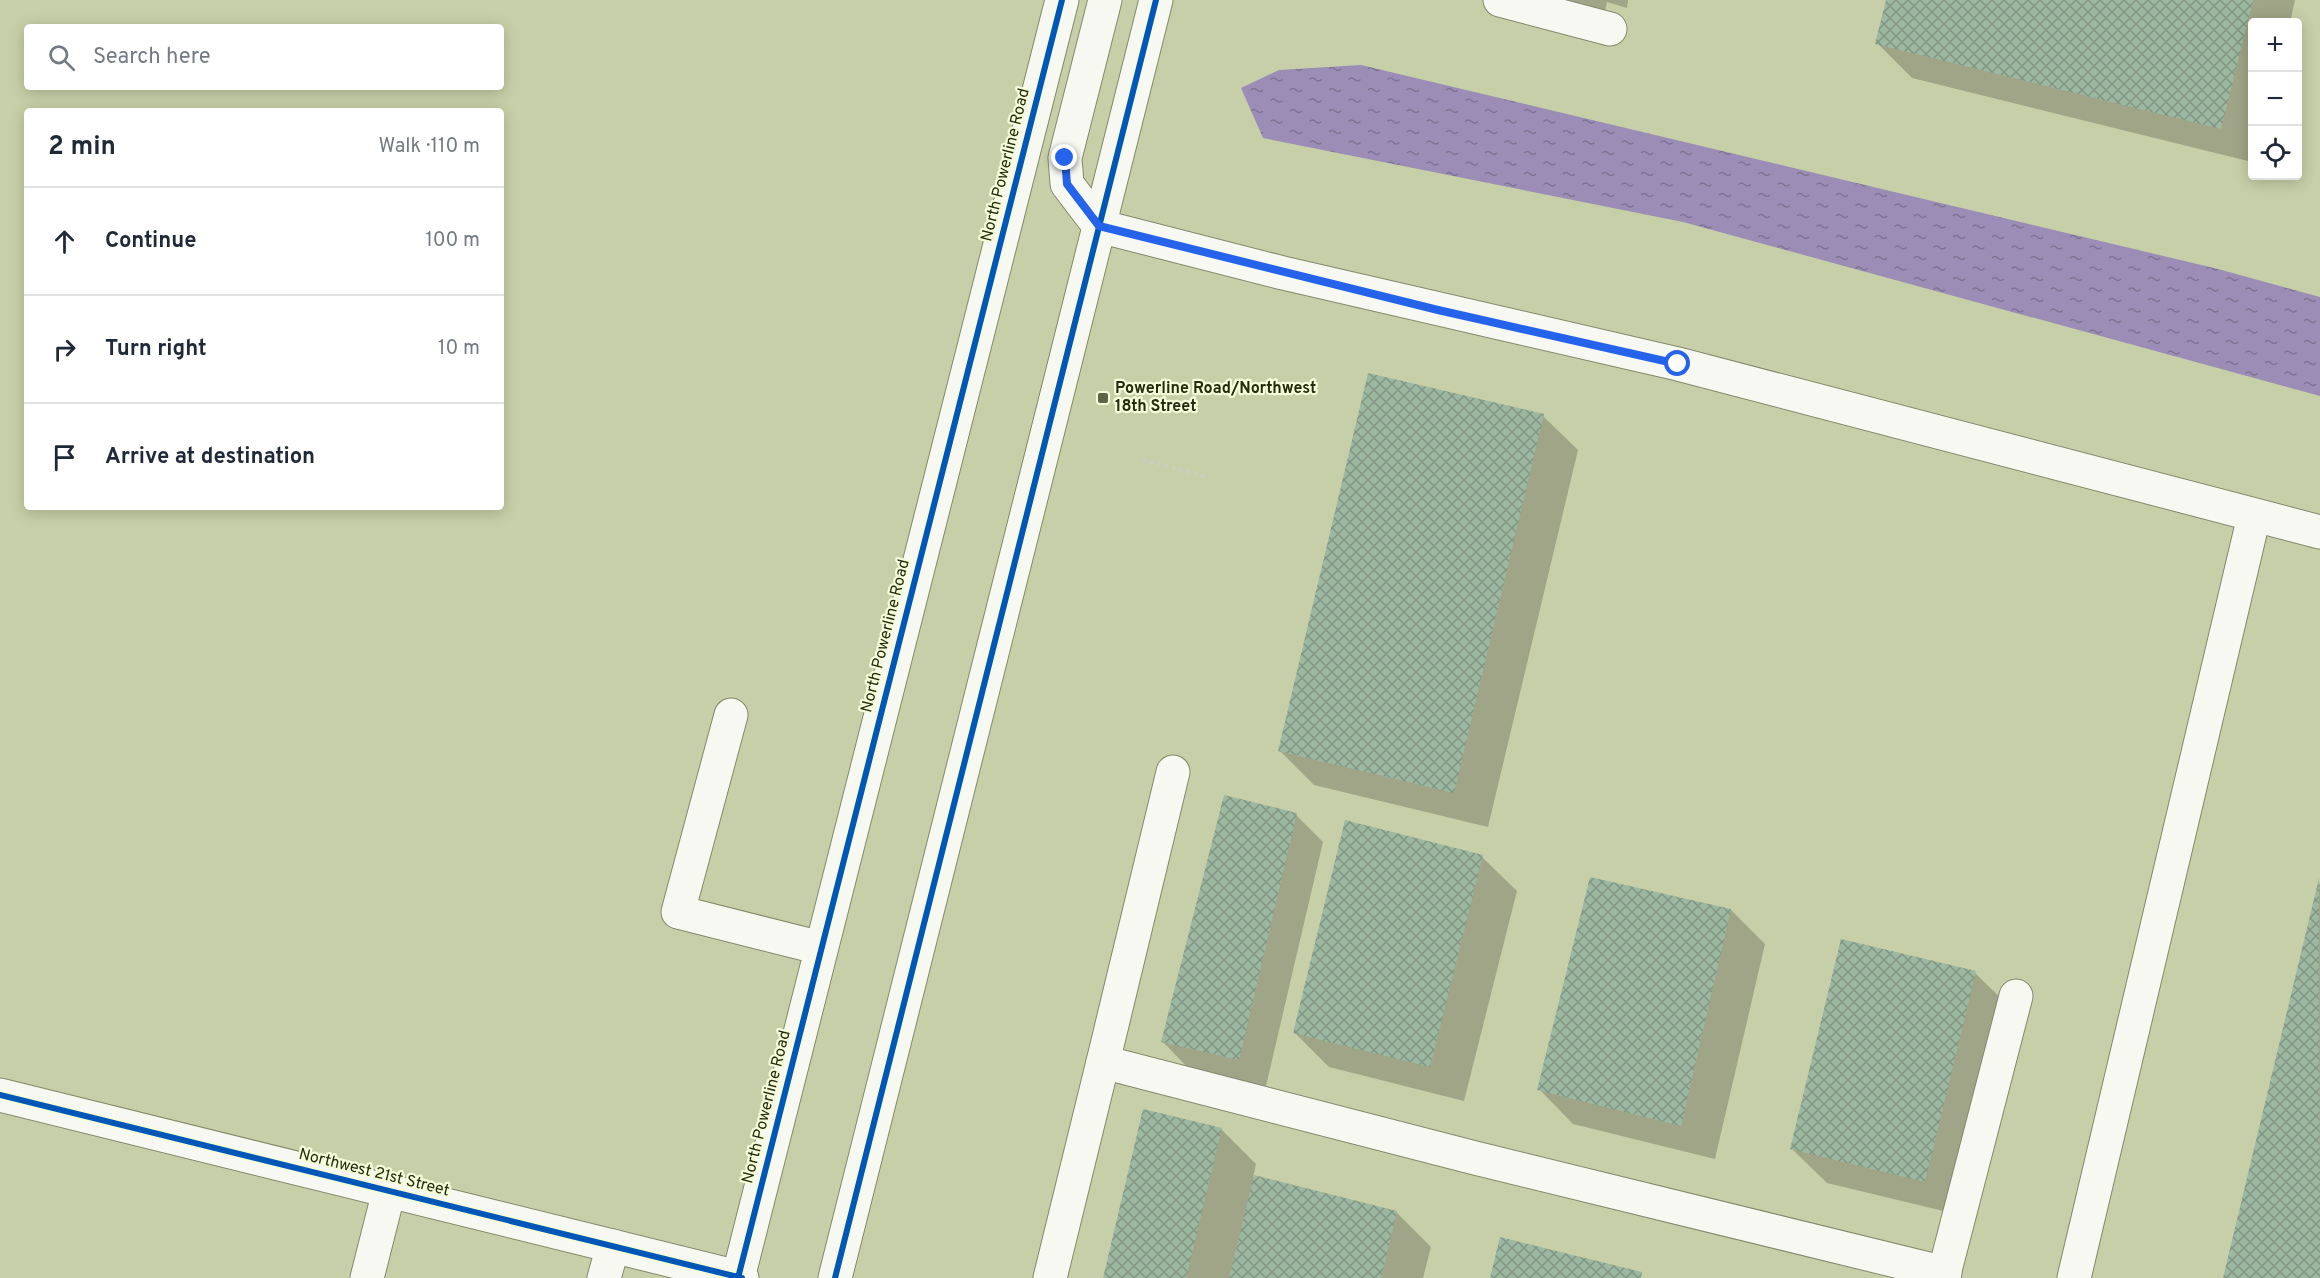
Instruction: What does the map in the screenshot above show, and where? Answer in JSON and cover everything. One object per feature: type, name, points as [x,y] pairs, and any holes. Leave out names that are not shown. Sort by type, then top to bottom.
[{"type":"main road","name":"North Powerline Road","points":[[739,1278],[1062,0]]},
{"type":"main road","points":[[1105,0],[1065,158],[1067,184],[1099,226],[1349,289],[1678,364],[2320,532]]},
{"type":"main road","points":[[836,1278],[1156,0]]},
{"type":"main road","points":[[1500,0],[1610,29]]},
{"type":"main road","points":[[2074,1278],[2254,516]]},
{"type":"main road","points":[[731,715],[678,912],[821,948]]},
{"type":"main road","points":[[1050,1278],[1173,772]]},
{"type":"main road","points":[[1103,1062],[1944,1275],[2016,996]]},
{"type":"main road","name":"Northwest 21st Street","points":[[0,1095],[739,1278]]},
{"type":"main road","points":[[368,1278],[389,1191]]},
{"type":"main road","points":[[604,1278],[613,1246]]},
{"type":"path","points":[[1143,460],[1209,477]]},
{"type":"water","points":[[1361,65],[2218,269],[2320,297],[2320,396],[1683,222],[1263,138],[1241,88],[1279,70]]},
{"type":"building","points":[[1886,0],[2253,0],[2221,129],[1875,44]]},
{"type":"building","points":[[1368,373],[1544,414],[1454,793],[1278,751]]},
{"type":"building","points":[[1224,795],[1297,813],[1239,1060],[1161,1042]]},
{"type":"building","points":[[1345,820],[1483,855],[1430,1067],[1293,1033]]},
{"type":"building","points":[[1590,877],[1731,909],[1681,1126],[1537,1090]]},
{"type":"building","points":[[2319,878],[2320,1278],[2223,1278]]},
{"type":"building","points":[[1841,939],[1976,971],[1925,1182],[1790,1149]]},
{"type":"building","points":[[1143,1109],[1222,1128],[1186,1278],[1103,1278]]},
{"type":"building","points":[[1254,1175],[1397,1211],[1381,1278],[1229,1278]]},
{"type":"building","points":[[1500,1237],[1642,1272],[1641,1278],[1490,1278]]},
{"type":"cycle path","points":[[738,1278],[1062,0]]},
{"type":"cycle path","points":[[835,1278],[1156,0]]},
{"type":"cycle path","points":[[0,1095],[742,1278]]},
{"type":"place","name":"Powerline Road/Northwest 18th Street","points":[[1103,398]]},
{"type":"route","points":[[1065,158],[1067,184],[1099,226],[1438,310],[1678,364]]}]
